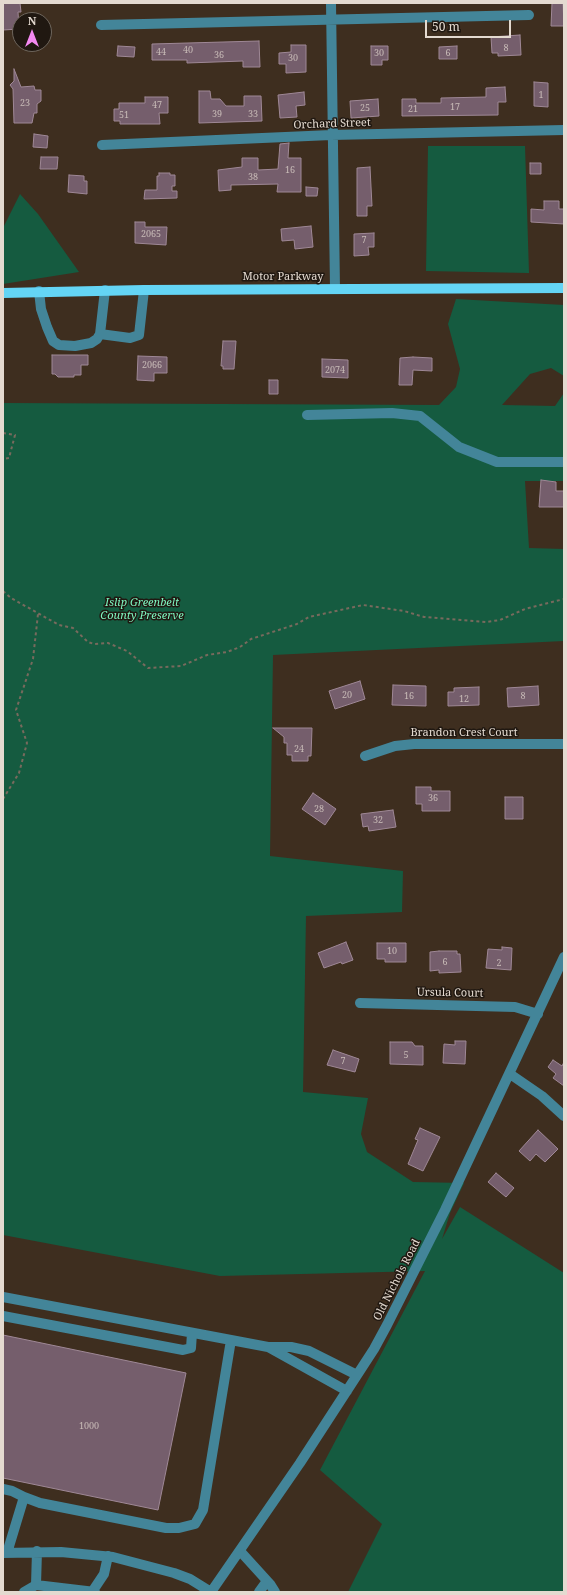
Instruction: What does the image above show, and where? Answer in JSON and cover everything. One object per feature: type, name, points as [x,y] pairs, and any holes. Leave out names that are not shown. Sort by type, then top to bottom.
[{"type":"main road","name":"Motor Parkway","points":[[3,293],[105,290],[564,288]]},
{"type":"street","points":[[331,3],[331,135],[335,289]]},
{"type":"street","points":[[101,25],[529,16]]},
{"type":"street","name":"Orchard Street","points":[[102,145],[331,135],[564,130]]},
{"type":"street","points":[[39,291],[47,327],[53,341],[59,345],[82,346],[97,339],[100,334],[105,290]]},
{"type":"street","points":[[100,334],[130,338],[139,335],[144,290]]},
{"type":"street","points":[[307,415],[392,413],[420,416],[459,447],[497,462],[564,462]]},
{"type":"street","name":"Brandon Crest Court","points":[[366,756],[395,746],[414,744],[564,744]]},
{"type":"street","name":"Old Nichols Road","points":[[211,1592],[240,1551],[374,1349],[408,1285],[510,1074],[564,957]]},
{"type":"street","name":"Ursula Court","points":[[360,1003],[515,1007],[538,1014]]},
{"type":"street","points":[[510,1074],[542,1096],[564,1116]]},
{"type":"street","points":[[3,1297],[268,1347],[291,1347],[309,1351],[357,1375]]},
{"type":"street","points":[[3,1316],[183,1350],[191,1348],[192,1333]]},
{"type":"street","points":[[3,1489],[12,1491],[24,1498],[40,1503],[166,1528],[179,1528],[195,1524],[203,1510],[230,1340]]},
{"type":"street","points":[[268,1347],[347,1391]]},
{"type":"street","points":[[24,1498],[5,1553],[37,1551],[88,1553],[108,1556],[137,1562],[174,1573],[190,1579],[211,1592]]},
{"type":"street","points":[[36,1585],[37,1551]]},
{"type":"street","points":[[240,1551],[275,1592]]},
{"type":"street","points":[[24,1592],[36,1585],[93,1592],[104,1574],[108,1556]]},
{"type":"street","points":[[259,1592],[267,1581]]},
{"type":"path","points":[[3,433],[15,435],[9,458],[3,459]]},
{"type":"path","points":[[3,591],[11,598],[59,626],[73,628],[88,642],[94,644],[108,643],[127,651],[148,668],[181,666],[207,655],[227,652],[240,647],[251,639],[297,624],[309,617],[363,605],[404,611],[424,617],[486,622],[500,620],[525,609],[564,599]]},
{"type":"path","points":[[3,799],[19,773],[27,743],[16,710],[34,659],[38,614]]},
{"type":"green space","points":[[428,146],[525,146],[529,273],[426,271]]},
{"type":"green space","points":[[20,194],[38,214],[79,272],[3,284],[3,228]]},
{"type":"green space","name":"Islip Greenbelt County Preserve","points":[[456,299],[564,305],[564,376],[551,368],[530,374],[502,405],[555,406],[564,393],[564,481],[525,481],[529,548],[564,549],[564,641],[273,655],[270,856],[403,871],[402,912],[306,916],[303,1092],[368,1098],[361,1134],[367,1152],[413,1182],[464,1183],[450,1213],[442,1239],[460,1207],[564,1273],[564,1592],[348,1592],[382,1524],[320,1470],[425,1271],[220,1276],[3,1235],[3,403],[439,405],[456,387],[460,369],[448,324]]},
{"type":"building","points":[[3,3],[20,3],[21,12],[12,12],[12,29],[3,30]]},
{"type":"building","points":[[552,3],[563,3],[564,26],[551,26]]},
{"type":"building","points":[[520,35],[521,55],[498,56],[498,53],[492,53],[491,37]]},
{"type":"building","points":[[259,41],[260,67],[243,67],[243,61],[187,63],[187,60],[152,60],[152,44]]},
{"type":"building","points":[[291,45],[306,45],[306,72],[286,73],[286,64],[279,64],[279,53],[291,52]]},
{"type":"building","points":[[118,46],[135,47],[134,57],[117,56]]},
{"type":"building","points":[[371,46],[388,46],[388,60],[382,60],[382,65],[371,65]]},
{"type":"building","points":[[457,46],[457,59],[439,59],[439,47]]},
{"type":"building","points":[[14,69],[21,87],[34,86],[35,90],[41,90],[41,101],[37,104],[37,113],[34,113],[32,123],[14,123],[13,89],[10,85],[14,81]]},
{"type":"building","points":[[534,82],[548,83],[548,107],[534,106]]},
{"type":"building","points":[[505,87],[506,102],[498,102],[498,115],[402,116],[402,99],[416,99],[416,103],[441,103],[441,98],[486,97],[486,88]]},
{"type":"building","points":[[199,91],[210,91],[211,99],[220,99],[226,106],[244,106],[244,96],[261,96],[262,121],[199,123]]},
{"type":"building","points":[[304,92],[305,105],[296,106],[297,117],[280,118],[278,95]]},
{"type":"building","points":[[145,97],[168,97],[168,113],[159,113],[160,124],[120,124],[120,121],[114,121],[114,109],[119,109],[119,103],[145,103]]},
{"type":"building","points":[[378,99],[379,116],[351,118],[350,101]]},
{"type":"building","points":[[34,134],[48,136],[47,148],[33,147]]},
{"type":"building","points":[[289,143],[288,158],[301,158],[301,192],[277,192],[278,184],[231,185],[231,190],[219,191],[218,170],[242,167],[242,158],[258,158],[258,170],[278,169],[280,144]]},
{"type":"building","points":[[41,157],[58,157],[57,169],[40,169]]},
{"type":"building","points":[[530,163],[541,163],[541,174],[530,174]]},
{"type":"building","points":[[370,167],[372,206],[367,206],[367,216],[357,216],[357,168]]},
{"type":"building","points":[[159,173],[170,173],[170,175],[175,175],[175,186],[172,186],[172,191],[177,191],[177,198],[144,199],[145,190],[157,190],[157,176],[159,176]]},
{"type":"building","points":[[69,175],[84,176],[84,181],[87,181],[87,194],[68,192]]},
{"type":"building","points":[[306,187],[318,188],[317,196],[306,196]]},
{"type":"building","points":[[544,201],[559,201],[559,209],[564,209],[564,224],[531,222],[531,209],[544,210]]},
{"type":"building","points":[[135,222],[145,222],[145,227],[167,227],[166,245],[135,243]]},
{"type":"building","points":[[311,226],[313,247],[295,249],[294,240],[282,241],[281,229]]},
{"type":"building","points":[[374,233],[374,247],[368,247],[369,255],[354,256],[354,234]]},
{"type":"building","points":[[223,341],[236,341],[234,369],[223,369],[223,366],[221,366]]},
{"type":"building","points":[[52,355],[88,355],[88,365],[81,365],[81,375],[74,375],[74,377],[58,377],[55,374],[52,374]]},
{"type":"building","points":[[138,356],[167,357],[167,373],[154,373],[154,381],[137,380]]},
{"type":"building","points":[[400,358],[432,358],[432,371],[413,370],[412,385],[399,385]]},
{"type":"building","points":[[322,359],[348,360],[348,378],[322,377]]},
{"type":"building","points":[[269,380],[278,380],[278,394],[269,394]]},
{"type":"building","points":[[541,480],[556,482],[556,491],[564,491],[564,507],[539,507]]},
{"type":"building","points":[[360,681],[365,699],[335,709],[329,691]]},
{"type":"building","points":[[393,685],[426,686],[426,706],[392,705]]},
{"type":"building","points":[[538,686],[539,705],[508,707],[507,688]]},
{"type":"building","points":[[479,687],[479,705],[448,706],[448,692],[454,692],[454,688]]},
{"type":"building","points":[[273,728],[312,728],[311,756],[308,756],[308,761],[292,761],[292,755],[287,755],[287,743],[284,743],[284,737]]},
{"type":"building","points":[[416,787],[431,787],[431,791],[450,791],[450,811],[422,811],[422,804],[416,804]]},
{"type":"building","points":[[313,793],[336,809],[325,825],[302,809]]},
{"type":"building","points":[[505,797],[523,797],[523,819],[505,819]]},
{"type":"building","points":[[393,810],[396,827],[369,831],[368,826],[363,827],[361,814]]},
{"type":"building","points":[[346,942],[353,960],[342,964],[341,962],[324,968],[318,953]]},
{"type":"building","points":[[377,943],[406,943],[406,962],[385,962],[385,959],[377,959]]},
{"type":"building","points":[[502,947],[512,948],[511,970],[486,968],[488,949],[502,950]]},
{"type":"building","points":[[457,951],[457,954],[460,954],[461,972],[439,973],[439,970],[430,971],[430,952]]},
{"type":"building","points":[[455,1041],[466,1041],[465,1064],[443,1063],[444,1044],[455,1045]]},
{"type":"building","points":[[390,1042],[412,1042],[415,1046],[423,1046],[423,1065],[390,1064]]},
{"type":"building","points":[[333,1050],[359,1059],[355,1072],[327,1065]]},
{"type":"building","points":[[553,1060],[562,1066],[564,1062],[564,1086],[553,1078],[556,1074],[548,1067]]},
{"type":"building","points":[[420,1128],[440,1137],[423,1171],[408,1164],[418,1140],[415,1139]]},
{"type":"building","points":[[538,1130],[558,1149],[545,1162],[536,1154],[530,1161],[519,1151]]},
{"type":"building","points":[[496,1173],[514,1188],[506,1197],[488,1182]]},
{"type":"building","points":[[3,1335],[186,1373],[158,1510],[3,1478]]}]
